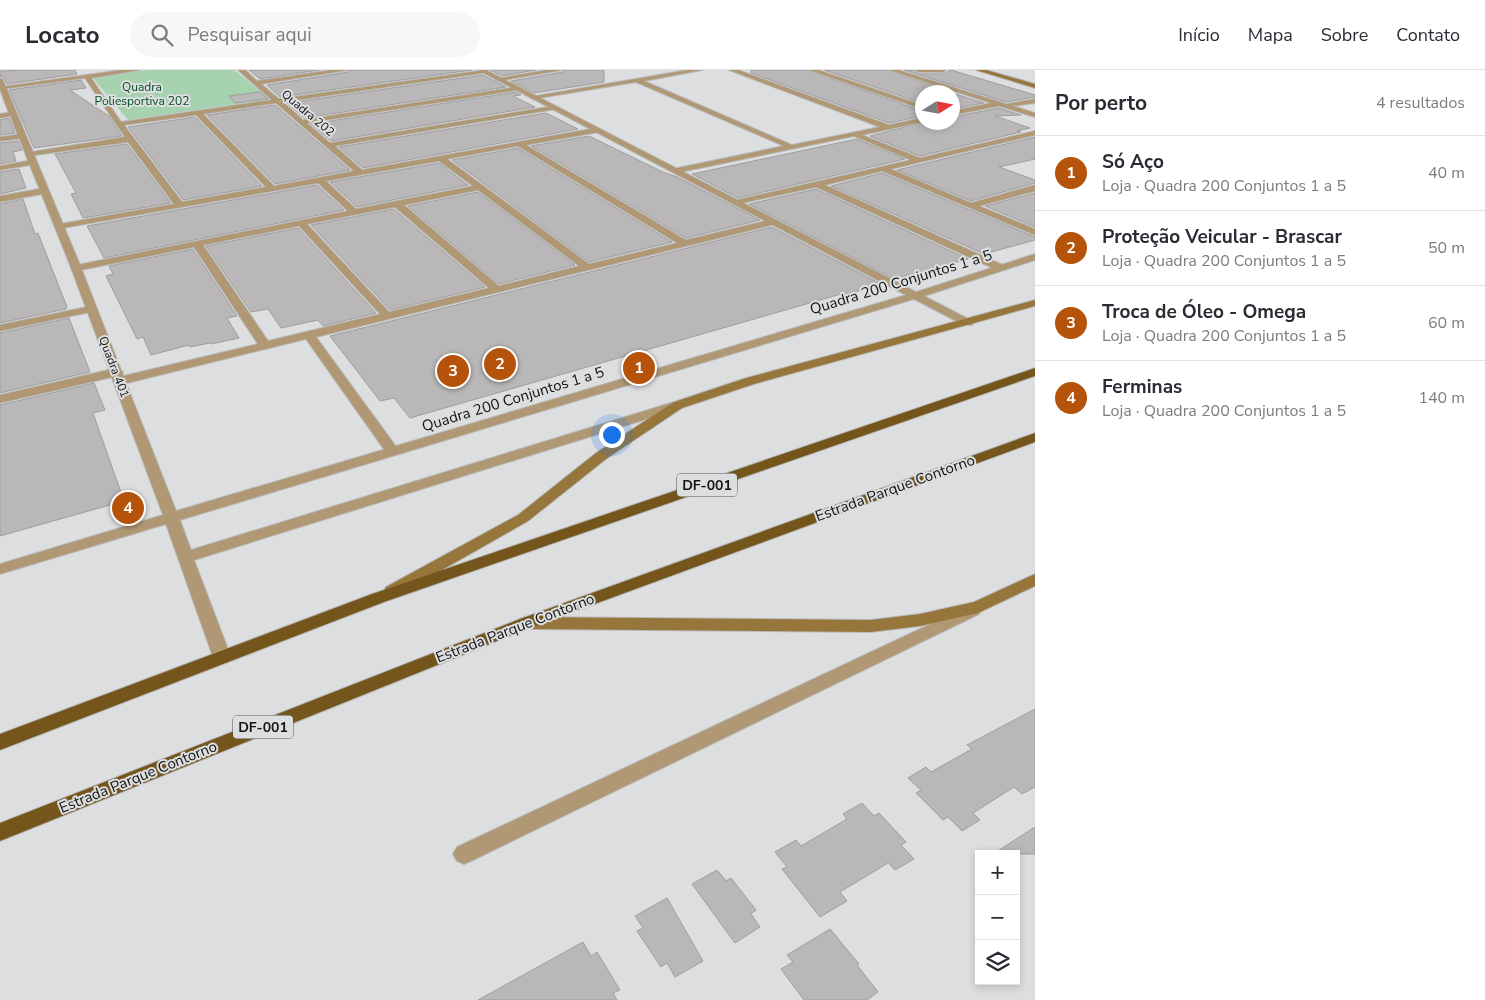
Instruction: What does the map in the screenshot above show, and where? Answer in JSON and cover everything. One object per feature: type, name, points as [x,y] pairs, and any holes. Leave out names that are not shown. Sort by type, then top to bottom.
[{"type":"highway","name":"DF-001","points":[[0,742],[378,598],[1035,372]]},
{"type":"highway","name":"Estrada Parque Contorno","points":[[0,832],[526,622],[1035,437]]},
{"type":"main road","points":[[979,70],[1035,86]]},
{"type":"main road","points":[[1001,76],[1030,77]]},
{"type":"main road","points":[[378,598],[523,518],[601,456],[678,405],[750,381],[968,323],[1035,303]]},
{"type":"main road","points":[[526,622],[871,626],[920,620],[978,607],[1035,579]]},
{"type":"street","points":[[1,83],[137,70]]},
{"type":"street","name":"Quadra 202","points":[[241,70],[360,173]]},
{"type":"street","points":[[255,83],[319,72],[346,70]]},
{"type":"street","points":[[498,79],[560,70]]},
{"type":"street","points":[[533,97],[694,70]]},
{"type":"street","points":[[732,70],[888,127]]},
{"type":"street","points":[[812,70],[915,105]]},
{"type":"street","points":[[892,70],[1035,115]]},
{"type":"street","points":[[918,70],[943,70]]},
{"type":"street","points":[[119,124],[482,71],[968,323]]},
{"type":"street","points":[[87,76],[119,124],[179,205]]},
{"type":"street","points":[[637,80],[794,148]]},
{"type":"street","name":"Quadra 401","points":[[1,83],[118,376],[222,657]]},
{"type":"street","points":[[302,122],[516,89]]},
{"type":"street","points":[[960,112],[1001,104]]},
{"type":"street","points":[[329,146],[554,108]]},
{"type":"street","points":[[198,112],[271,188]]},
{"type":"street","points":[[0,116],[14,114]]},
{"type":"street","points":[[676,171],[915,121]]},
{"type":"street","points":[[60,227],[596,130]]},
{"type":"street","points":[[736,203],[1035,133]]},
{"type":"street","points":[[854,134],[919,160]]},
{"type":"street","points":[[0,139],[22,136]]},
{"type":"street","points":[[0,168],[32,158],[130,139]]},
{"type":"street","points":[[519,144],[686,244]]},
{"type":"street","points":[[440,158],[588,268]]},
{"type":"street","points":[[883,169],[1035,232]]},
{"type":"street","points":[[320,180],[355,213]]},
{"type":"street","points":[[817,184],[1000,268]]},
{"type":"street","points":[[76,268],[481,187]]},
{"type":"street","points":[[972,205],[1035,188]]},
{"type":"street","points":[[0,199],[44,191]]},
{"type":"street","points":[[397,204],[498,290]]},
{"type":"street","points":[[0,400],[309,335],[773,222]]},
{"type":"street","points":[[301,223],[387,316]]},
{"type":"street","points":[[197,244],[265,345]]},
{"type":"street","name":"Quadra 200 Conjuntos 1 a 5","points":[[0,570],[913,296],[1035,257]]},
{"type":"street","points":[[0,328],[92,309]]},
{"type":"street","points":[[309,335],[393,452]]},
{"type":"street","points":[[186,556],[678,405]]},
{"type":"street","points":[[464,854],[978,607]]},
{"type":"lane","points":[[1001,104],[1035,101]]},
{"type":"green space","name":"Quadra Poliesportiva 202","points":[[148,70],[234,70],[271,99],[128,120],[92,77]]},
{"type":"building","points":[[75,70],[77,74],[7,84],[4,78],[0,76],[0,71]]},
{"type":"building","points":[[249,70],[319,70],[260,79]]},
{"type":"building","points":[[350,70],[472,70],[280,97],[267,85],[348,72]]},
{"type":"building","points":[[490,70],[536,70],[502,76]]},
{"type":"building","points":[[565,70],[604,70],[604,82],[534,93],[511,81],[563,72]]},
{"type":"building","points":[[751,70],[807,70],[915,109],[915,117],[889,123],[751,73]]},
{"type":"building","points":[[824,70],[887,70],[931,85],[915,85],[915,101]]},
{"type":"building","points":[[904,70],[913,70],[918,74],[943,74],[951,70],[1035,95],[1035,97],[1006,102],[960,88],[960,85],[952,85]]},
{"type":"building","points":[[483,75],[506,87],[304,118],[287,103]]},
{"type":"building","points":[[81,80],[86,88],[70,90],[109,116],[122,136],[34,148],[9,90]]},
{"type":"building","points":[[260,92],[268,99],[235,103],[229,96]]},
{"type":"building","points":[[516,92],[521,95],[513,96],[535,107],[331,141],[311,124]]},
{"type":"building","points":[[960,96],[984,103],[960,108]]},
{"type":"building","points":[[275,105],[350,170],[275,184],[207,115]]},
{"type":"building","points":[[999,108],[1021,115],[995,116],[1030,128],[1017,131],[1021,132],[920,156],[870,136],[915,124],[915,130],[960,130],[960,115]]},
{"type":"building","points":[[546,113],[578,129],[363,168],[339,147]]},
{"type":"building","points":[[195,117],[262,186],[183,200],[128,127]]},
{"type":"building","points":[[9,118],[15,133],[0,135],[0,120]]},
{"type":"building","points":[[589,136],[677,177],[760,220],[686,238],[531,146]]},
{"type":"building","points":[[1035,137],[1035,159],[999,167],[1035,180],[1035,183],[971,201],[897,170]]},
{"type":"building","points":[[857,139],[905,159],[738,198],[692,174]]},
{"type":"building","points":[[18,141],[22,150],[13,152],[16,161],[0,164],[0,143]]},
{"type":"building","points":[[127,144],[171,203],[83,218],[71,194],[76,193],[55,154]]},
{"type":"building","points":[[518,148],[672,242],[589,262],[452,160]]},
{"type":"building","points":[[439,163],[468,185],[357,207],[330,182]]},
{"type":"building","points":[[19,169],[26,188],[0,194],[0,172]]},
{"type":"building","points":[[882,173],[1035,237],[1035,240],[984,254],[831,186]]},
{"type":"building","points":[[317,185],[344,210],[104,258],[87,226]]},
{"type":"building","points":[[816,189],[968,259],[894,279],[749,204]]},
{"type":"building","points":[[478,192],[575,265],[499,284],[408,206]]},
{"type":"building","points":[[1035,193],[1035,227],[985,206]]},
{"type":"building","points":[[23,199],[35,234],[38,233],[67,307],[66,309],[0,323],[0,204]]},
{"type":"building","points":[[394,209],[485,287],[390,310],[311,225]]},
{"type":"building","points":[[772,227],[879,283],[873,285],[875,286],[844,295],[841,294],[410,418],[394,398],[380,401],[330,336]]},
{"type":"building","points":[[298,228],[376,313],[323,326],[318,320],[281,328],[268,309],[251,312],[206,246]]},
{"type":"building","points":[[193,249],[237,316],[227,318],[239,338],[190,347],[189,345],[151,355],[143,337],[137,339],[106,276],[113,274],[109,266]]},
{"type":"building","points":[[69,318],[90,372],[0,393],[0,333]]},
{"type":"building","points":[[94,383],[105,410],[93,413],[124,501],[0,536],[0,405]]},
{"type":"building","points":[[1035,709],[1035,787],[1022,794],[1014,787],[973,813],[980,820],[962,831],[948,817],[943,820],[916,793],[921,790],[908,778],[926,767],[931,772],[972,749],[967,745]]},
{"type":"building","points":[[862,803],[874,816],[879,813],[906,842],[901,845],[914,859],[895,870],[888,863],[840,892],[847,901],[820,917],[782,869],[787,867],[775,852],[796,840],[801,846],[847,819],[843,814]]},
{"type":"building","points":[[1035,827],[1035,854],[1020,854],[1020,850],[999,850]]},
{"type":"building","points":[[717,870],[726,881],[731,878],[756,910],[751,914],[760,927],[735,943],[692,884]]},
{"type":"building","points":[[667,898],[703,961],[675,977],[667,963],[661,967],[637,931],[643,928],[635,916]]},
{"type":"building","points":[[830,929],[859,964],[857,965],[878,992],[867,1000],[804,1000],[781,969],[793,962],[787,955]]},
{"type":"building","points":[[583,942],[591,956],[597,952],[620,990],[613,993],[617,1000],[478,1000]]},
{"type":"place","name":"Proteção Veicular - Brascar","points":[[500,364]]},
{"type":"place","name":"Só Aço","points":[[639,368]]},
{"type":"place","name":"Troca de Óleo - Omega","points":[[453,371]]},
{"type":"place","name":"Ferminas","points":[[128,508]]}]
